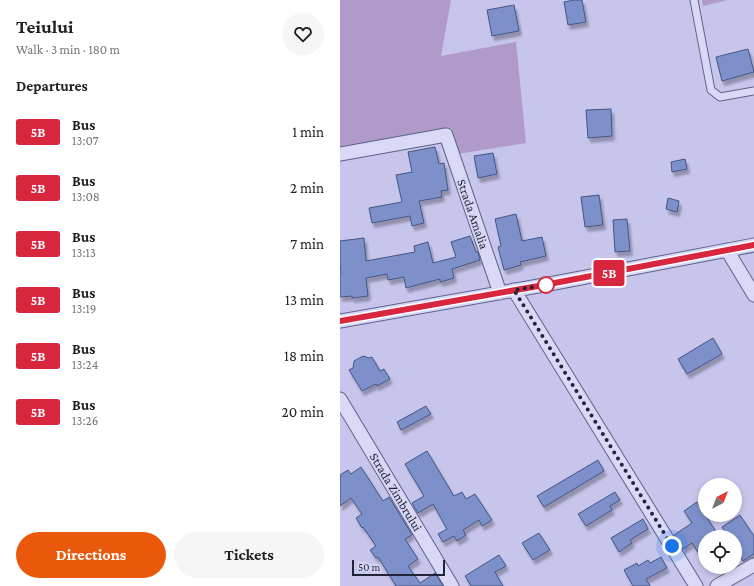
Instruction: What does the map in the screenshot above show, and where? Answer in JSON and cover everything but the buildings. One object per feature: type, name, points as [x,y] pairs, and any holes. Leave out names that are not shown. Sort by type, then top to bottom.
[{"type":"street","name":"Strada Amalia","points":[[340,154],[446,135],[500,293]]},
{"type":"street","points":[[340,321],[500,293],[754,245]]},
{"type":"street","points":[[728,250],[754,295]]},
{"type":"street","points":[[514,290],[696,586]]},
{"type":"street","name":"Strada Zimbrului","points":[[340,398],[452,586]]},
{"type":"street","points":[[717,586],[754,565]]},
{"type":"lane","points":[[694,0],[711,90],[720,97],[754,91]]},
{"type":"shaded area","points":[[340,0],[451,0],[441,56],[516,42],[526,143],[458,154],[451,129],[340,150]]},
{"type":"shaded area","points":[[702,0],[728,0],[703,6]]},
{"type":"bus line","name":"5B","points":[[340,321],[544,285],[754,245]]},
{"type":"route","points":[[546,285],[514,290],[672,546]]}]
